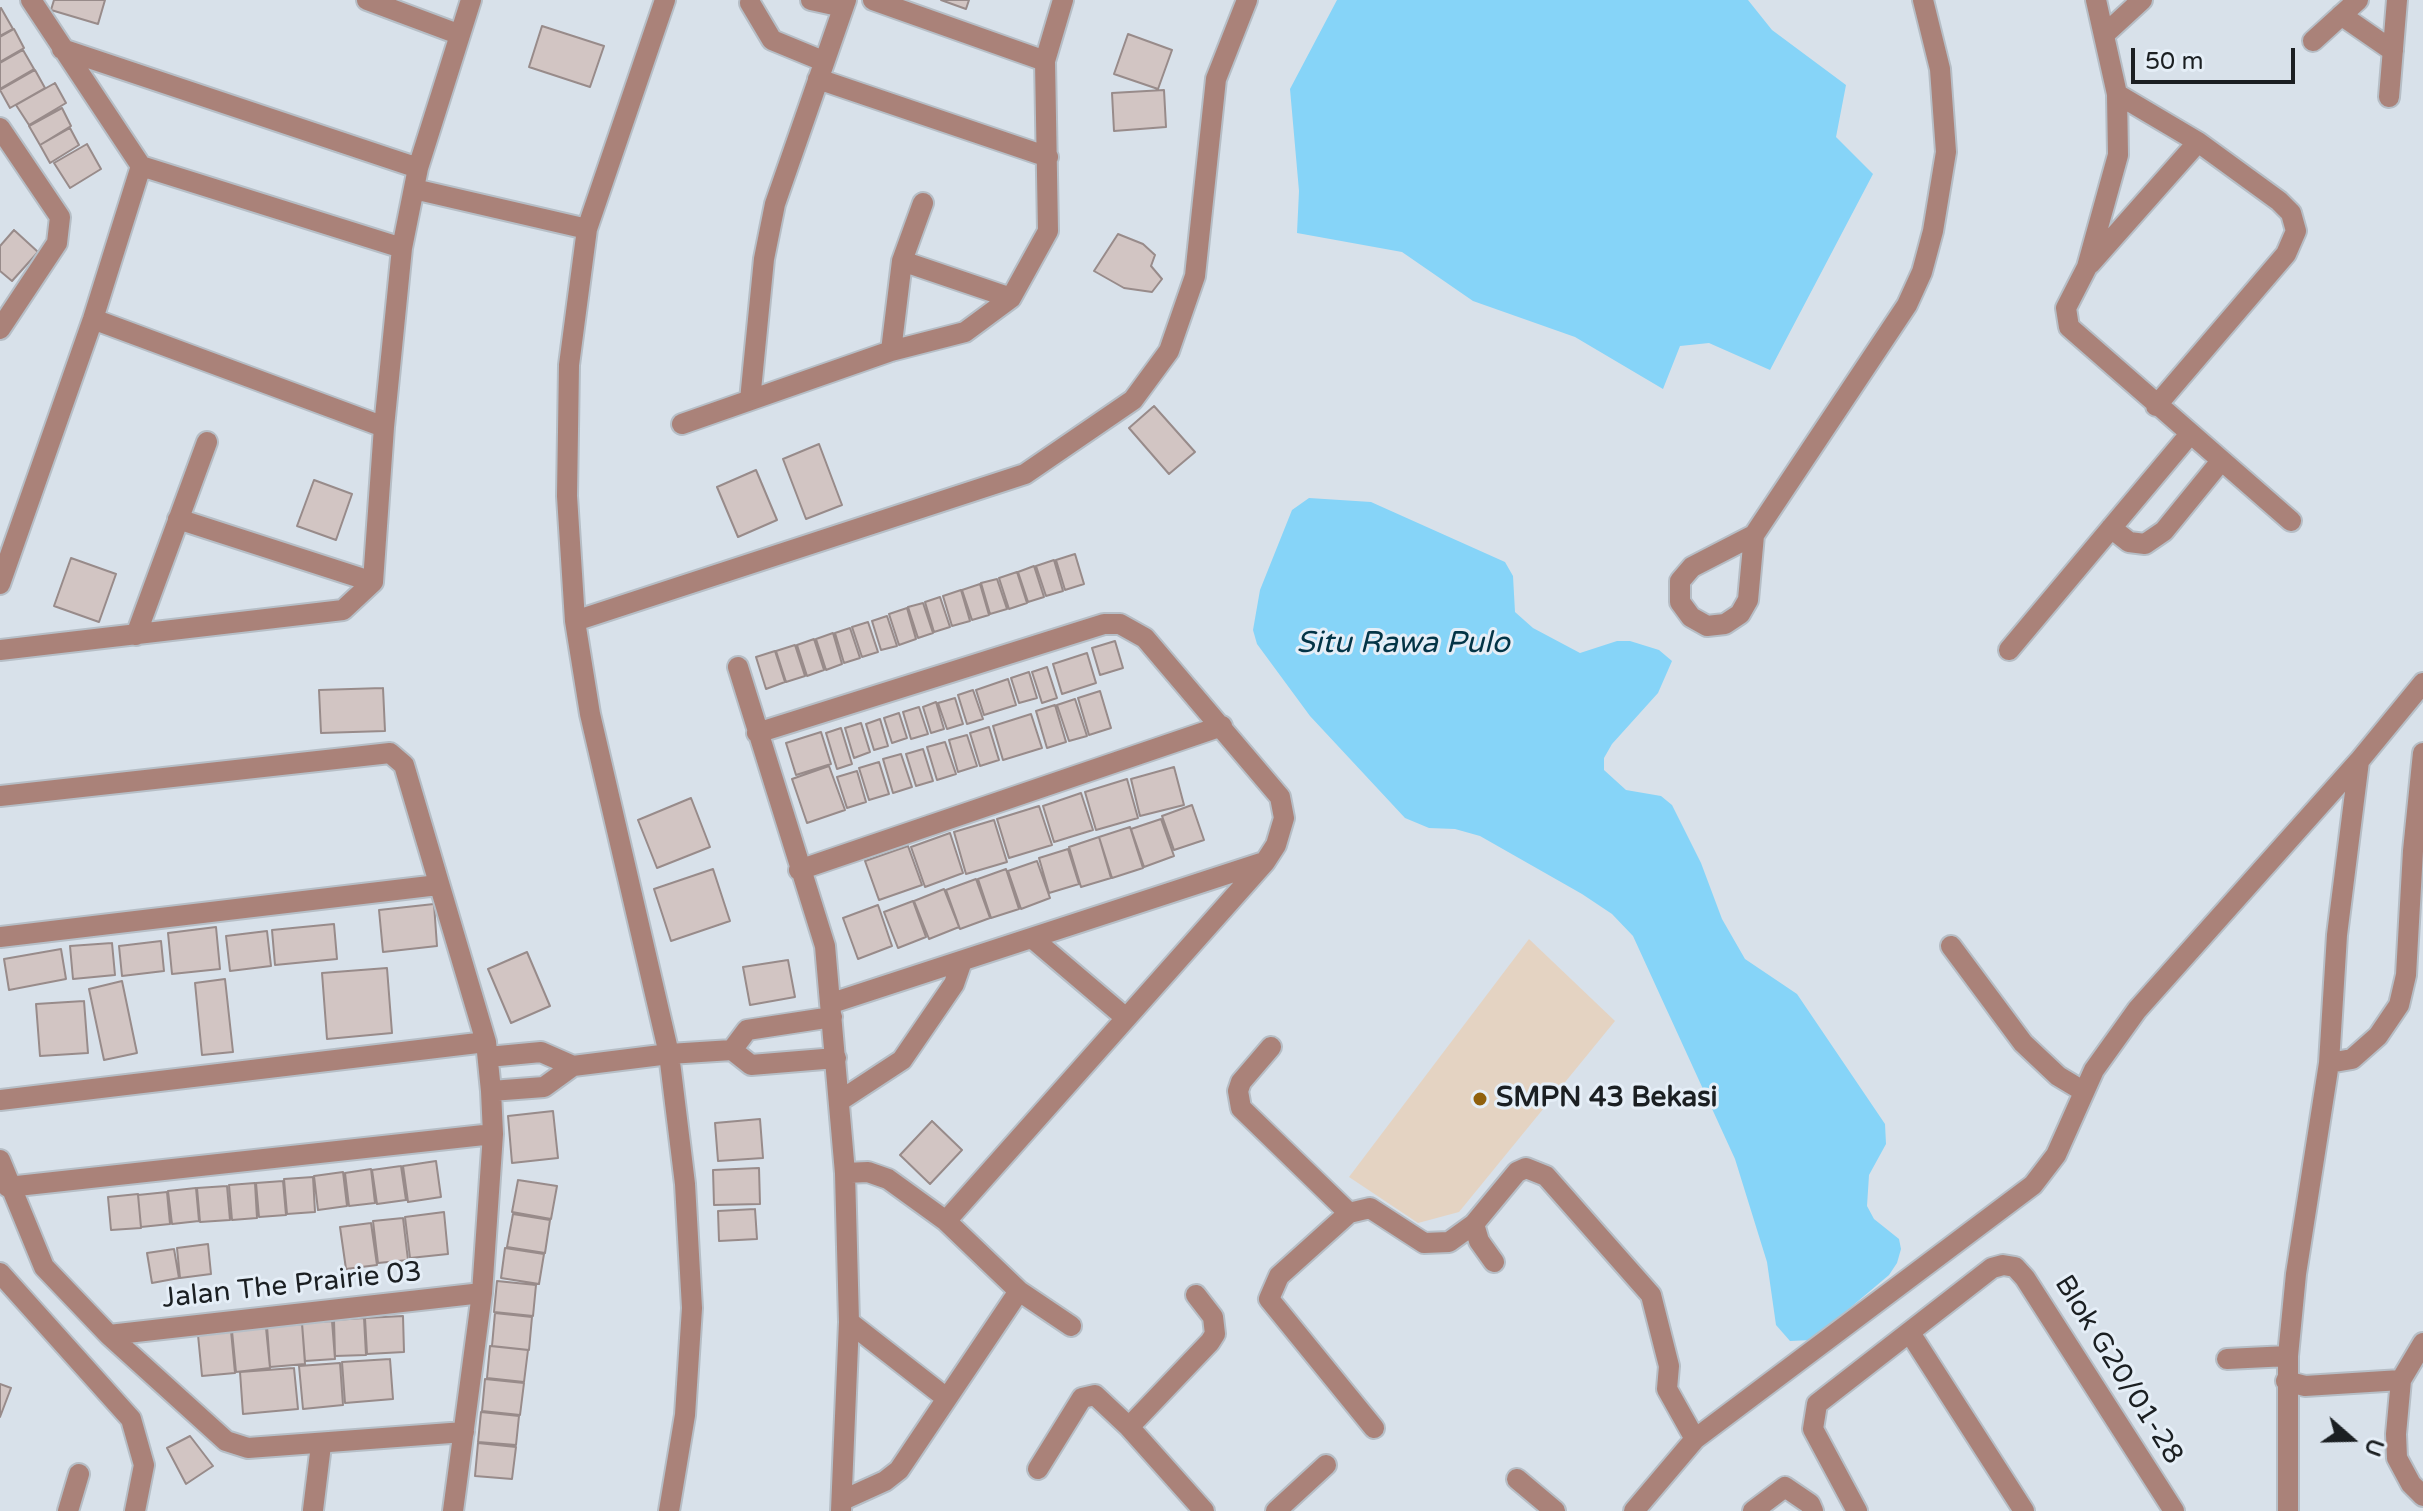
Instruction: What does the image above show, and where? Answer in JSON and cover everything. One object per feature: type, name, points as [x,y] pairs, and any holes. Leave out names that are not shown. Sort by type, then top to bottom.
[{"type":"street","points":[[31,0],[141,166],[402,248]]},
{"type":"street","points":[[367,0],[458,34]]},
{"type":"street","points":[[0,650],[343,610],[373,582],[384,427],[402,248],[418,168],[471,0]]},
{"type":"street","points":[[665,0],[587,229],[569,365],[567,496],[575,621],[590,714],[669,1054],[687,1198],[692,1308],[685,1415],[669,1511]]},
{"type":"street","points":[[750,400],[769,230],[845,4],[811,0]]},
{"type":"street","points":[[873,0],[1045,61]]},
{"type":"street","points":[[682,424],[891,351],[965,332],[1011,298],[1048,231],[1045,61],[1063,0]]},
{"type":"street","points":[[575,621],[1025,474],[1133,400],[1169,351],[1195,276],[1216,79],[1247,0]]},
{"type":"street","points":[[1754,535],[1692,567],[1680,581],[1680,602],[1691,617],[1707,626],[1725,624],[1740,614],[1748,600],[1754,535],[1907,305],[1922,272],[1933,231],[1946,152],[1940,69],[1923,0]]},
{"type":"street","points":[[2096,0],[2117,94],[2118,155],[2087,267],[2066,308],[2069,327],[2291,521]]},
{"type":"street","points":[[2105,34],[2142,0]]},
{"type":"street","points":[[2313,41],[2358,0]]},
{"type":"street","points":[[2389,97],[2397,0]]},
{"type":"street","points":[[752,1],[772,40],[821,70],[1048,157]]},
{"type":"street","points":[[2341,15],[2393,51]]},
{"type":"street","points":[[62,49],[418,168]]},
{"type":"street","points":[[2117,94],[2198,142],[2279,201],[2291,213],[2296,231],[2286,254],[2156,406]]},
{"type":"street","points":[[0,128],[60,217],[57,243],[0,329]]},
{"type":"street","points":[[2087,267],[2198,142]]},
{"type":"street","points":[[0,584],[93,319],[141,166]]},
{"type":"street","points":[[414,189],[587,229]]},
{"type":"street","points":[[891,351],[902,261],[923,203]]},
{"type":"street","points":[[902,261],[1011,298]]},
{"type":"street","points":[[93,319],[384,427]]},
{"type":"street","points":[[2009,650],[2190,434]]},
{"type":"street","points":[[136,635],[207,442]]},
{"type":"street","points":[[2111,528],[2129,542],[2145,544],[2164,531],[2221,461]]},
{"type":"street","points":[[178,519],[373,582]]},
{"type":"street","points":[[757,733],[1104,624],[1120,624],[1140,633],[1280,797],[1284,818],[1276,845],[1265,862],[946,1221]]},
{"type":"street","points":[[738,667],[825,946],[841,1100],[845,1173],[849,1322],[842,1505]]},
{"type":"street","points":[[1634,1511],[1695,1439],[2033,1185],[2060,1147],[2083,1091],[2121,1031],[2155,987],[2359,761],[2423,683]]},
{"type":"street","points":[[799,870],[1222,726]]},
{"type":"street","points":[[0,796],[390,753],[404,765],[487,1050],[491,1091],[493,1134],[482,1293],[453,1511]]},
{"type":"street","points":[[2329,1063],[2352,1059],[2378,1036],[2399,1005],[2406,975],[2418,856],[2423,753]]},
{"type":"street","points":[[2288,1511],[2288,1356],[2296,1274],[2329,1063],[2337,935],[2359,761]]},
{"type":"street","points":[[732,1050],[747,1030],[832,1010],[1032,938],[1265,862]]},
{"type":"street","points":[[0,937],[438,885]]},
{"type":"street","points":[[1032,938],[1126,1018]]},
{"type":"street","points":[[1951,946],[2023,1043],[2058,1076],[2083,1091]]},
{"type":"street","points":[[841,1100],[902,1060],[954,984],[961,964]]},
{"type":"street","points":[[1271,1047],[1241,1082],[1238,1091],[1241,1108],[1349,1213]]},
{"type":"street","points":[[0,1100],[487,1050],[541,1052],[573,1066]]},
{"type":"street","points":[[491,1091],[544,1087],[573,1066],[669,1054],[732,1050],[751,1065],[836,1058]]},
{"type":"street","points":[[8,1187],[493,1134]]},
{"type":"street","points":[[0,1160],[8,1187],[44,1267],[109,1335],[226,1441],[248,1448],[321,1445],[464,1432]]},
{"type":"street","points":[[1374,1428],[1269,1299],[1279,1276],[1349,1213],[1370,1208],[1424,1243],[1449,1242],[1474,1224],[1517,1172],[1526,1168],[1546,1176],[1651,1295],[1669,1366],[1667,1389],[1695,1439]]},
{"type":"street","points":[[845,1173],[868,1172],[888,1179],[946,1221],[1019,1291],[1071,1326]]},
{"type":"street","points":[[1474,1224],[1479,1241],[1494,1262]]},
{"type":"street","name":"Blok G20/01-28","points":[[1910,1333],[1992,1268],[2009,1266],[2025,1278],[2174,1511]]},
{"type":"street","points":[[0,1273],[131,1419],[144,1465],[135,1511]]},
{"type":"street","points":[[842,1505],[892,1477],[1019,1291]]},
{"type":"street","name":"Jalan The Prairie 03","points":[[109,1335],[482,1293]]},
{"type":"street","points":[[1129,1427],[1215,1334],[1213,1317],[1196,1295]]},
{"type":"street","points":[[849,1322],[945,1397]]},
{"type":"street","points":[[1857,1511],[1817,1439],[1812,1425],[1814,1410],[1820,1400],[1910,1333],[2024,1511]]},
{"type":"street","points":[[2423,1343],[2401,1380],[2397,1458],[2411,1484],[2423,1496]]},
{"type":"street","points":[[2227,1359],[2288,1356]]},
{"type":"street","points":[[2286,1381],[2305,1386],[2401,1380]]},
{"type":"street","points":[[1038,1469],[1082,1398],[1088,1394],[1095,1395],[1129,1427],[1204,1511]]},
{"type":"street","points":[[313,1510],[321,1445]]},
{"type":"street","points":[[1276,1511],[1326,1465]]},
{"type":"street","points":[[68,1511],[79,1474]]},
{"type":"street","points":[[1517,1479],[1555,1511]]},
{"type":"street","points":[[1753,1511],[1785,1487],[1810,1504],[1813,1511]]},
{"type":"shaded area","name":"SMPN 43 Bekasi","points":[[1529,939],[1615,1021],[1459,1212],[1418,1223],[1349,1177]]},
{"type":"water","points":[[1337,0],[1748,0],[1772,30],[1846,85],[1836,137],[1873,174],[1770,370],[1709,343],[1680,346],[1663,389],[1575,337],[1473,301],[1402,252],[1297,233],[1299,191],[1290,89]]},
{"type":"water","name":"Situ Rawa Pulo","points":[[1309,498],[1371,502],[1505,562],[1513,576],[1515,612],[1533,628],[1580,653],[1617,641],[1630,641],[1659,650],[1672,661],[1658,693],[1612,744],[1604,758],[1604,770],[1626,790],[1661,796],[1672,805],[1701,863],[1722,919],[1745,959],[1797,994],[1885,1124],[1886,1144],[1869,1175],[1867,1206],[1874,1219],[1899,1239],[1901,1249],[1897,1263],[1889,1275],[1812,1340],[1790,1341],[1776,1325],[1767,1262],[1735,1159],[1633,936],[1612,914],[1582,894],[1480,836],[1455,829],[1429,828],[1405,818],[1310,716],[1257,644],[1253,630],[1260,590],[1292,510]]},
{"type":"building","points":[[54,0],[105,0],[98,24],[51,10]]},
{"type":"building","points":[[941,0],[969,0],[966,9]]},
{"type":"building","points":[[0,9],[13,29],[0,36]]},
{"type":"building","points":[[542,26],[604,46],[590,87],[529,67]]},
{"type":"building","points":[[14,29],[24,48],[0,62],[0,37]]},
{"type":"building","points":[[1128,34],[1172,50],[1158,89],[1114,74]]},
{"type":"building","points":[[23,50],[34,69],[0,89],[0,63]]},
{"type":"building","points":[[35,70],[45,88],[10,108],[0,90]]},
{"type":"building","points":[[55,83],[66,103],[29,125],[16,105]]},
{"type":"building","points":[[1164,90],[1166,127],[1114,131],[1112,93]]},
{"type":"building","points":[[62,108],[71,126],[40,145],[29,126]]},
{"type":"building","points":[[70,128],[79,145],[50,163],[40,145]]},
{"type":"building","points":[[87,144],[101,169],[70,188],[54,163]]},
{"type":"building","points":[[14,230],[38,252],[12,281],[0,271],[0,246]]},
{"type":"building","points":[[1118,234],[1143,244],[1155,255],[1151,266],[1162,279],[1152,292],[1124,288],[1094,271]]},
{"type":"building","points":[[1154,406],[1195,452],[1169,474],[1129,428]]},
{"type":"building","points":[[819,444],[842,505],[806,519],[783,459]]},
{"type":"building","points":[[756,470],[777,520],[738,537],[717,487]]},
{"type":"building","points":[[314,480],[352,494],[336,540],[297,526]]},
{"type":"building","points":[[1075,554],[1084,584],[1065,590],[1056,560]]},
{"type":"building","points":[[71,558],[116,574],[99,622],[54,606]]},
{"type":"building","points":[[1054,560],[1063,591],[1046,596],[1036,566]]},
{"type":"building","points":[[1034,566],[1044,597],[1028,602],[1018,572]]},
{"type":"building","points":[[1017,572],[1027,603],[1009,609],[999,578]]},
{"type":"building","points":[[997,579],[1007,609],[990,614],[981,583]]},
{"type":"building","points":[[980,584],[989,615],[972,620],[962,590]]},
{"type":"building","points":[[961,590],[970,621],[952,626],[943,596]]},
{"type":"building","points":[[940,597],[950,627],[934,632],[925,602]]},
{"type":"building","points":[[923,603],[933,633],[918,638],[908,607]]},
{"type":"building","points":[[907,608],[916,639],[899,645],[889,614]]},
{"type":"building","points":[[887,616],[897,646],[881,650],[872,621]]},
{"type":"building","points":[[868,622],[878,652],[862,657],[852,627]]},
{"type":"building","points":[[850,628],[860,658],[844,663],[835,633]]},
{"type":"building","points":[[833,633],[842,664],[826,670],[816,639]]},
{"type":"building","points":[[814,639],[824,670],[807,676],[797,645]]},
{"type":"building","points":[[1115,641],[1123,668],[1100,675],[1092,648]]},
{"type":"building","points":[[795,645],[805,676],[786,682],[776,651]]},
{"type":"building","points":[[775,651],[785,682],[766,689],[756,657]]},
{"type":"building","points":[[1087,653],[1096,683],[1062,694],[1053,664]]},
{"type":"building","points":[[1047,667],[1057,698],[1042,703],[1032,672]]},
{"type":"building","points":[[1029,672],[1037,698],[1019,703],[1011,678]]},
{"type":"building","points":[[1008,679],[1016,705],[984,715],[976,690]]},
{"type":"building","points":[[383,688],[385,731],[321,733],[319,690]]},
{"type":"building","points":[[973,690],[983,719],[967,724],[958,695]]},
{"type":"building","points":[[1100,691],[1111,728],[1089,735],[1078,698]]},
{"type":"building","points":[[955,698],[963,724],[947,729],[938,703]]},
{"type":"building","points":[[1075,699],[1087,736],[1069,741],[1057,705]]},
{"type":"building","points":[[936,702],[944,729],[931,733],[923,707]]},
{"type":"building","points":[[1055,705],[1066,742],[1047,748],[1036,711]]},
{"type":"building","points":[[919,707],[928,734],[911,739],[903,712]]},
{"type":"building","points":[[899,713],[907,738],[892,743],[884,718]]},
{"type":"building","points":[[1031,714],[1042,748],[1003,760],[993,726]]},
{"type":"building","points":[[880,719],[888,746],[874,750],[866,724]]},
{"type":"building","points":[[861,723],[870,752],[854,758],[845,728]]},
{"type":"building","points":[[989,727],[999,760],[980,766],[970,733]]},
{"type":"building","points":[[841,728],[852,764],[837,769],[826,733]]},
{"type":"building","points":[[821,732],[831,764],[796,775],[786,743]]},
{"type":"building","points":[[967,735],[977,766],[958,772],[949,740]]},
{"type":"building","points":[[945,742],[956,774],[937,780],[927,747]]},
{"type":"building","points":[[923,749],[933,781],[916,786],[906,754]]},
{"type":"building","points":[[901,754],[912,787],[893,793],[883,759]]},
{"type":"building","points":[[879,762],[889,794],[869,800],[859,768]]},
{"type":"building","points":[[829,766],[845,810],[807,823],[792,779]]},
{"type":"building","points":[[1174,767],[1184,805],[1140,816],[1131,779]]},
{"type":"building","points":[[857,771],[866,802],[847,808],[837,777]]},
{"type":"building","points":[[1127,779],[1138,818],[1096,830],[1085,792]]},
{"type":"building","points":[[1081,793],[1093,830],[1054,842],[1043,806]]},
{"type":"building","points":[[691,798],[710,847],[657,868],[638,820]]},
{"type":"building","points":[[1192,805],[1204,840],[1174,850],[1162,816]]},
{"type":"building","points":[[1039,806],[1052,845],[1009,858],[997,819]]},
{"type":"building","points":[[1161,819],[1174,856],[1144,867],[1131,829]]},
{"type":"building","points":[[994,820],[1007,862],[966,874],[954,832]]},
{"type":"building","points":[[1130,827],[1143,868],[1112,878],[1099,837]]},
{"type":"building","points":[[950,833],[963,873],[925,887],[911,847]]},
{"type":"building","points":[[1099,837],[1111,878],[1081,887],[1069,847]]},
{"type":"building","points":[[908,846],[922,885],[879,900],[865,861]]},
{"type":"building","points":[[1068,849],[1079,884],[1049,893],[1039,858]]},
{"type":"building","points":[[1037,861],[1050,898],[1021,909],[1008,871]]},
{"type":"building","points":[[713,869],[730,921],[671,941],[654,889]]},
{"type":"building","points":[[1006,869],[1019,909],[991,918],[978,879]]},
{"type":"building","points":[[976,879],[990,918],[960,929],[946,890]]},
{"type":"building","points":[[944,889],[959,927],[929,939],[914,901]]},
{"type":"building","points":[[913,901],[926,937],[898,948],[884,912]]},
{"type":"building","points":[[434,904],[437,946],[383,952],[379,910]]},
{"type":"building","points":[[878,905],[892,946],[858,959],[843,918]]},
{"type":"building","points":[[334,924],[337,959],[275,965],[272,930]]},
{"type":"building","points":[[216,927],[220,969],[172,974],[168,933]]},
{"type":"building","points":[[267,931],[271,966],[230,971],[226,936]]},
{"type":"building","points":[[161,941],[164,971],[122,976],[119,946]]},
{"type":"building","points":[[112,943],[115,975],[73,979],[70,946]]},
{"type":"building","points":[[61,949],[66,979],[9,990],[4,959]]},
{"type":"building","points":[[527,952],[550,1006],[511,1023],[488,969]]},
{"type":"building","points":[[788,960],[795,997],[750,1005],[743,967]]},
{"type":"building","points":[[387,968],[392,1033],[327,1039],[322,973]]},
{"type":"building","points":[[225,979],[233,1052],[202,1055],[195,983]]},
{"type":"building","points":[[122,981],[137,1053],[104,1060],[89,989]]},
{"type":"building","points":[[84,1001],[88,1053],[40,1056],[36,1004]]},
{"type":"building","points":[[553,1111],[558,1158],[512,1163],[508,1116]]},
{"type":"building","points":[[760,1119],[763,1158],[718,1161],[715,1123]]},
{"type":"building","points":[[932,1121],[962,1150],[930,1184],[900,1155]]},
{"type":"building","points":[[436,1161],[441,1197],[408,1202],[403,1166]]},
{"type":"building","points":[[401,1166],[406,1200],[377,1204],[372,1170]]},
{"type":"building","points":[[759,1168],[760,1204],[714,1205],[713,1170]]},
{"type":"building","points":[[371,1169],[375,1203],[349,1206],[345,1173]]},
{"type":"building","points":[[343,1172],[347,1206],[318,1210],[314,1176]]},
{"type":"building","points":[[313,1177],[315,1212],[287,1214],[284,1179]]},
{"type":"building","points":[[518,1180],[557,1186],[551,1219],[512,1212]]},
{"type":"building","points":[[283,1181],[286,1215],[259,1217],[256,1183]]},
{"type":"building","points":[[255,1183],[257,1218],[232,1220],[229,1185]]},
{"type":"building","points":[[227,1186],[230,1220],[200,1222],[197,1188]]},
{"type":"building","points":[[196,1188],[199,1221],[172,1224],[168,1191]]},
{"type":"building","points":[[167,1192],[170,1224],[141,1227],[138,1195]]},
{"type":"building","points":[[138,1194],[141,1228],[111,1230],[108,1197]]},
{"type":"building","points":[[755,1209],[757,1239],[719,1241],[718,1211]]},
{"type":"building","points":[[444,1212],[448,1254],[410,1258],[405,1217]]},
{"type":"building","points":[[513,1214],[550,1220],[545,1253],[507,1247]]},
{"type":"building","points":[[403,1218],[408,1260],[378,1263],[373,1221]]},
{"type":"building","points":[[371,1223],[377,1265],[346,1269],[340,1227]]},
{"type":"building","points":[[208,1244],[211,1274],[180,1278],[177,1248]]},
{"type":"building","points":[[505,1248],[544,1254],[539,1284],[501,1278]]},
{"type":"building","points":[[174,1249],[179,1278],[152,1283],[147,1253]]},
{"type":"building","points":[[497,1281],[536,1285],[533,1316],[494,1312]]},
{"type":"building","points":[[495,1313],[532,1317],[529,1350],[492,1346]]},
{"type":"building","points":[[403,1316],[404,1352],[367,1354],[365,1318]]},
{"type":"building","points":[[364,1318],[366,1355],[335,1356],[334,1320]]},
{"type":"building","points":[[332,1321],[335,1359],[305,1361],[302,1323]]},
{"type":"building","points":[[302,1324],[305,1364],[270,1367],[267,1326]]},
{"type":"building","points":[[266,1328],[270,1368],[236,1372],[232,1331]]},
{"type":"building","points":[[231,1331],[235,1373],[202,1376],[198,1335]]},
{"type":"building","points":[[490,1346],[528,1350],[524,1382],[487,1378]]},
{"type":"building","points":[[390,1359],[393,1399],[345,1403],[342,1362]]},
{"type":"building","points":[[340,1363],[343,1405],[303,1409],[299,1366]]},
{"type":"building","points":[[294,1368],[298,1409],[243,1414],[240,1372]]},
{"type":"building","points":[[485,1379],[524,1383],[520,1415],[482,1411]]},
{"type":"building","points":[[0,1384],[11,1388],[0,1417]]},
{"type":"building","points":[[481,1412],[519,1416],[516,1445],[478,1442]]},
{"type":"building","points":[[190,1436],[213,1466],[186,1484],[167,1448]]},
{"type":"building","points":[[478,1443],[516,1447],[512,1479],[475,1476]]},
{"type":"place","name":"SMPN 43 Bekasi","points":[[1480,1099]]}]
